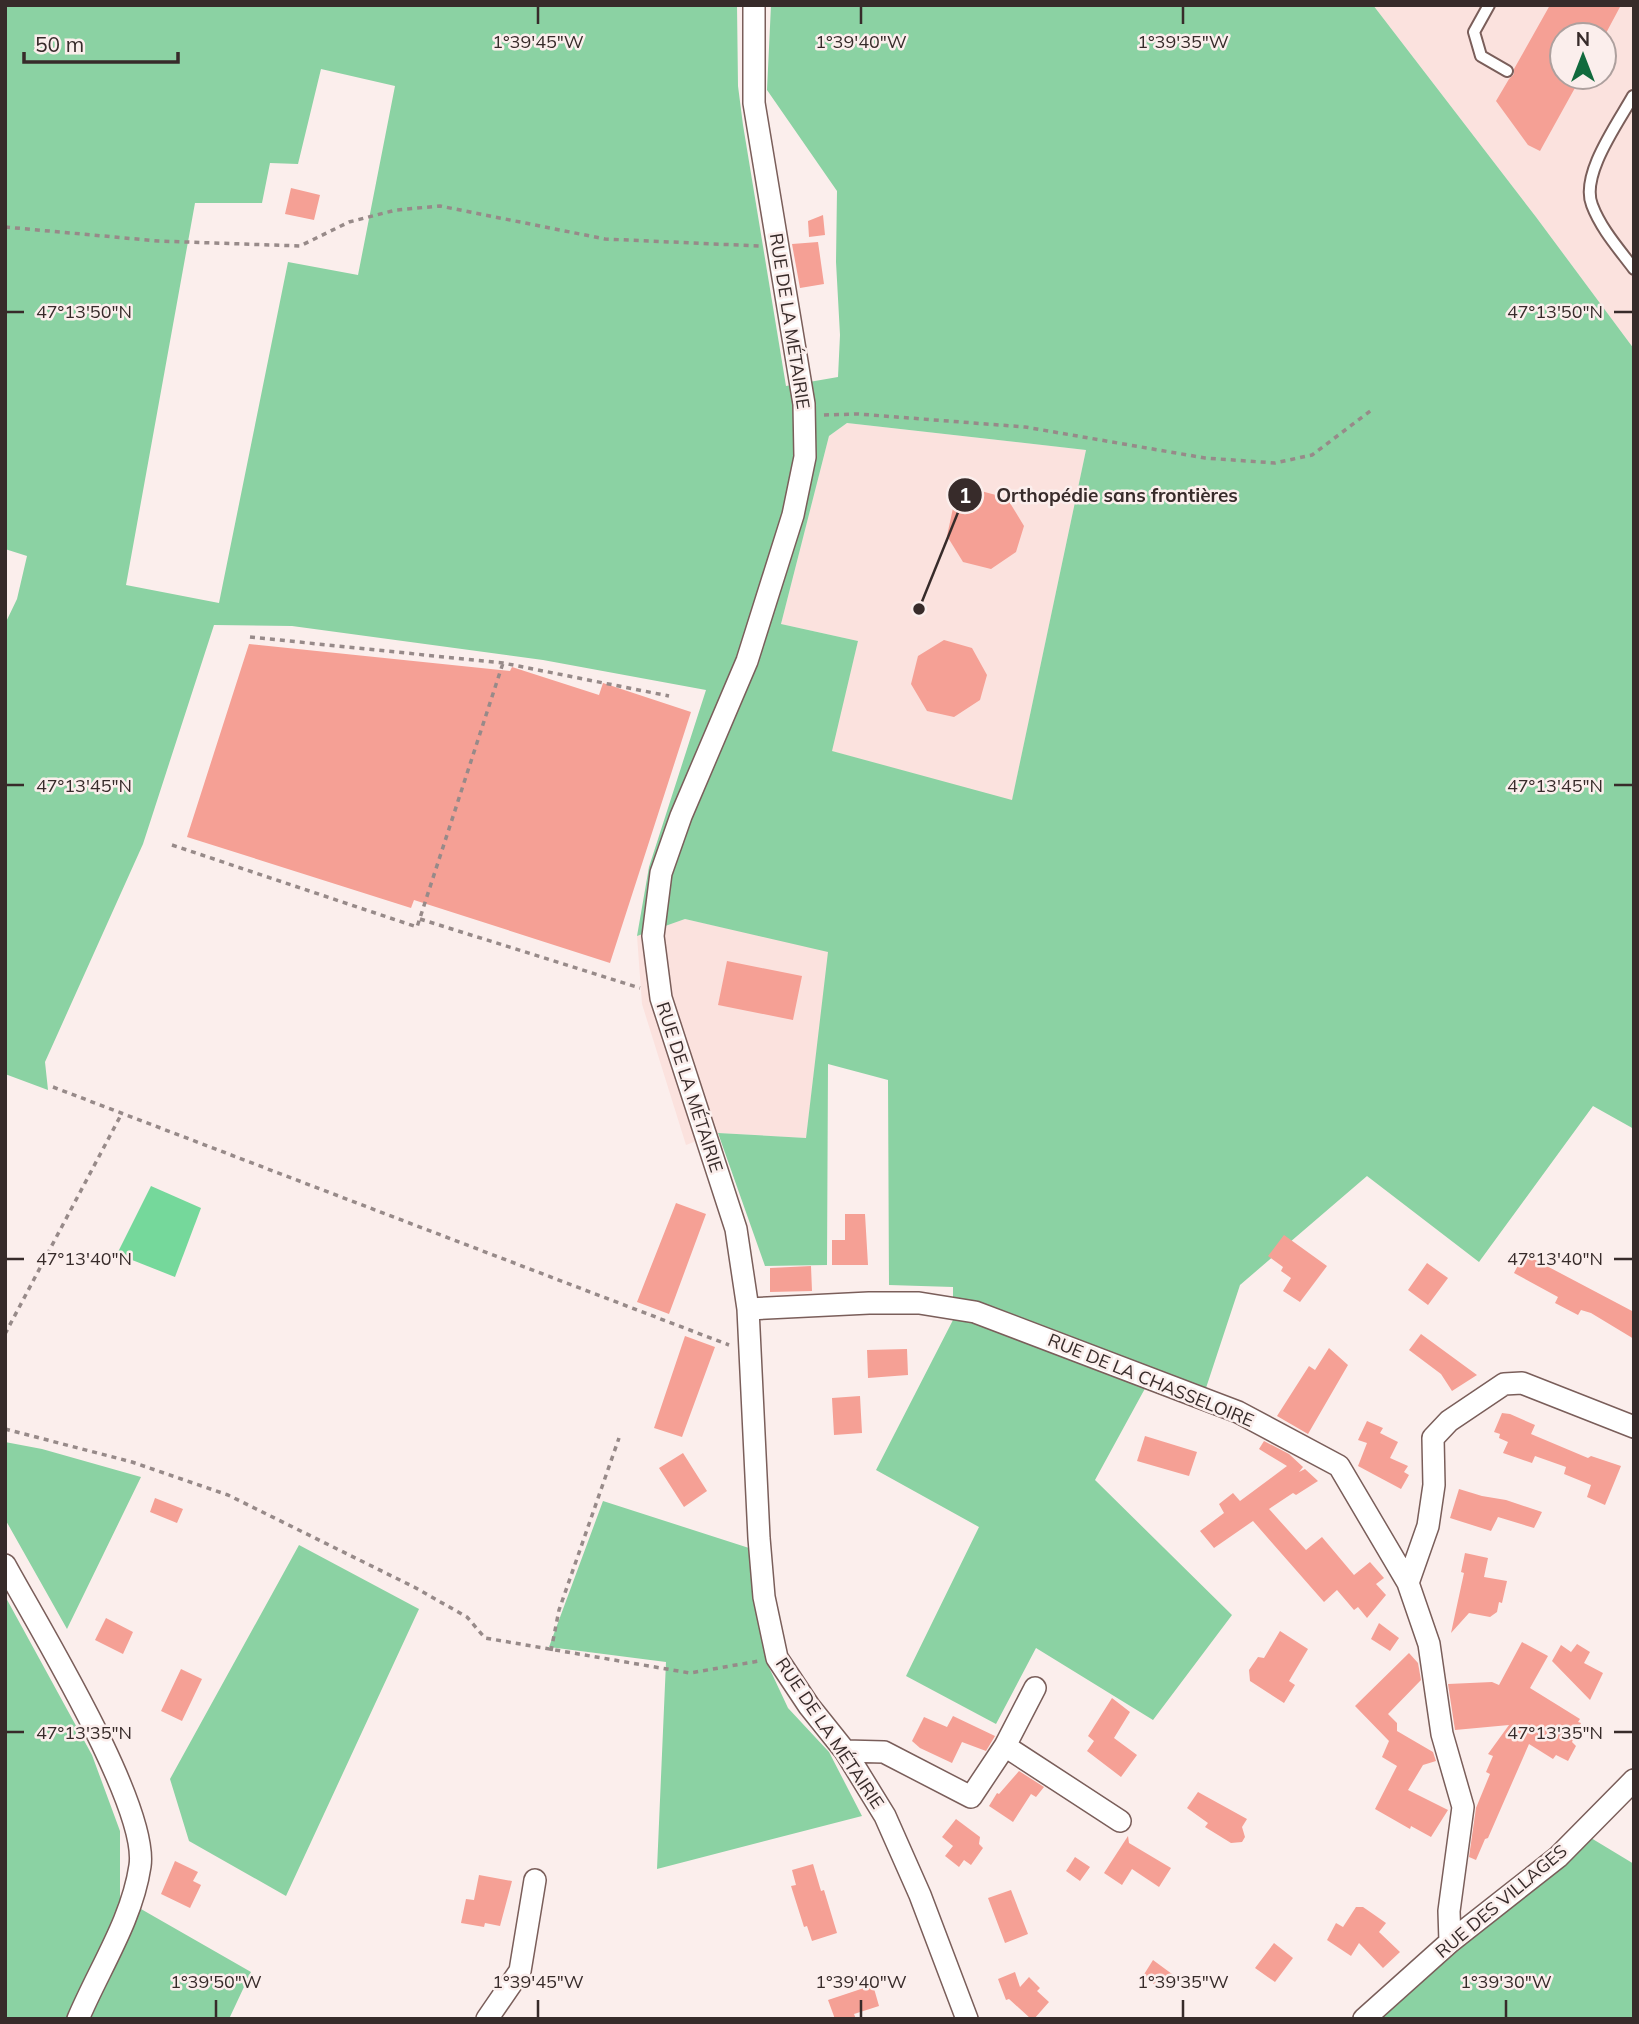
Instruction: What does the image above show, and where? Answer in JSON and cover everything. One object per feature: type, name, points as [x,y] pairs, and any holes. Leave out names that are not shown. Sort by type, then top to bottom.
[{"type":"street","name":"RUE DE LA MÉTAIRIE","points":[[754,5],[754,103],[804,404],[805,457],[793,515],[747,661],[681,816],[661,873],[653,936],[661,998],[736,1229],[748,1309],[764,1597],[777,1658],[809,1706],[845,1751],[885,1815],[920,1895],[967,2019]]},
{"type":"street","name":"RUE DE LA CHASSELOIRE","points":[[748,1309],[919,1303],[975,1312],[1238,1412],[1339,1466],[1408,1583],[1429,1644],[1442,1734],[1462,1807],[1450,1911],[1450,1942]]},
{"type":"street","points":[[1408,1583],[1428,1527],[1434,1485],[1433,1438],[1449,1421],[1504,1384],[1522,1382],[1634,1427]]},
{"type":"street","points":[[5,1565],[79,1700],[120,1784],[137,1831],[141,1863],[132,1903],[78,2019]]},
{"type":"street","points":[[845,1751],[884,1752],[971,1797],[1004,1746],[1035,1688]]},
{"type":"street","points":[[1004,1746],[1119,1821]]},
{"type":"street","name":"RUE DES VILLAGES","points":[[1364,2019],[1450,1942],[1558,1857],[1634,1780]]},
{"type":"street","points":[[487,2019],[520,1971],[535,1880]]},
{"type":"lane","points":[[1489,5],[1474,32],[1481,57],[1507,71]]},
{"type":"lane","points":[[1634,96],[1589,182],[1590,202],[1599,221],[1634,269]]},
{"type":"path","points":[[5,227],[158,240],[300,246],[349,222],[396,210],[440,206],[605,239],[779,247]]},
{"type":"path","points":[[804,417],[839,413],[1026,427],[1205,458],[1275,463],[1312,455],[1373,409]]},
{"type":"path","points":[[250,637],[503,663],[669,696]]},
{"type":"path","points":[[172,845],[417,928],[503,663]]},
{"type":"path","points":[[420,919],[636,988],[659,985]]},
{"type":"path","points":[[53,1087],[750,1353]]},
{"type":"path","points":[[5,1334],[122,1113]]},
{"type":"path","points":[[5,1429],[132,1462],[228,1495],[414,1587],[467,1617],[485,1638],[690,1673],[777,1658]]},
{"type":"path","points":[[551,1651],[559,1610],[619,1438]]},
{"type":"shaded area","points":[[5,5],[737,5],[738,86],[743,125],[786,386],[838,377],[840,335],[836,262],[837,191],[767,90],[771,5],[1373,5],[1634,349],[1634,1129],[1593,1106],[1479,1262],[1367,1176],[1240,1285],[1205,1391],[1154,1372],[1095,1480],[1232,1615],[1153,1720],[1036,1648],[996,1724],[906,1676],[979,1527],[876,1470],[953,1320],[953,1287],[889,1285],[888,1080],[828,1064],[827,1265],[765,1266],[718,1133],[806,1138],[828,952],[685,919],[637,936],[649,867],[706,690],[543,660],[292,626],[214,625],[143,844],[45,1062],[48,1090],[5,1074],[5,624],[17,599],[27,556],[5,549]],"holes":[[[321,69],[395,86],[358,275],[288,262],[219,603],[126,585],[195,203],[262,203],[270,163],[298,164]],[[847,423],[1086,450],[1012,800],[832,751],[858,641],[781,624],[829,436]]]},
{"type":"shaded area","points":[[1373,5],[1634,5],[1634,349],[1536,217]]},
{"type":"shaded area","points":[[847,423],[1086,450],[1012,801],[831,751],[858,641],[781,624],[829,436]]},
{"type":"shaded area","points":[[685,919],[829,951],[806,1138],[718,1133],[686,1145],[642,1004],[637,936]]},
{"type":"shaded area","points":[[151,1186],[201,1208],[175,1277],[117,1254]]},
{"type":"shaded area","points":[[5,1442],[42,1449],[141,1477],[67,1629],[5,1519]]},
{"type":"shaded area","points":[[603,1501],[749,1548],[766,1661],[788,1708],[829,1752],[862,1816],[657,1869],[666,1662],[549,1647]]},
{"type":"shaded area","points":[[299,1545],[419,1609],[286,1896],[189,1841],[170,1779]]},
{"type":"shaded area","points":[[5,1596],[92,1755],[120,1831],[120,1897],[251,1972],[229,2019],[5,2019]]},
{"type":"shaded area","points":[[1591,1838],[1634,1864],[1634,2019],[1379,2019],[1453,1952]]},
{"type":"building","points":[[1550,5],[1621,5],[1612,21],[1548,21],[1548,91],[1573,91],[1540,151],[1528,145],[1496,101],[1514,74],[1514,69]]},
{"type":"building","points":[[291,188],[320,195],[314,220],[285,214]]},
{"type":"building","points":[[823,215],[825,235],[809,237],[808,221]]},
{"type":"building","points":[[818,242],[824,284],[800,288],[792,244]]},
{"type":"building","points":[[981,491],[1007,498],[1024,526],[1016,552],[991,569],[963,562],[947,536],[953,508]]},
{"type":"building","points":[[944,640],[972,648],[987,675],[980,700],[954,717],[927,711],[911,684],[918,656]]},
{"type":"building","points":[[249,644],[510,671],[512,667],[599,695],[603,683],[691,712],[610,963],[414,900],[411,908],[187,837]]},
{"type":"building","points":[[727,961],[802,976],[793,1020],[718,1005]]},
{"type":"building","points":[[676,1203],[706,1214],[669,1314],[637,1302]]},
{"type":"building","points":[[845,1214],[865,1214],[868,1265],[832,1265],[832,1240],[845,1240]]},
{"type":"building","points":[[1284,1235],[1327,1266],[1300,1302],[1283,1291],[1291,1278],[1281,1271],[1283,1267],[1268,1256]]},
{"type":"building","points":[[1524,1254],[1634,1312],[1634,1339],[1591,1313],[1581,1310],[1578,1315],[1555,1303],[1558,1297],[1514,1273]]},
{"type":"building","points":[[1427,1263],[1448,1278],[1428,1305],[1408,1290]]},
{"type":"building","points":[[811,1266],[812,1291],[770,1292],[770,1268]]},
{"type":"building","points":[[1421,1334],[1477,1375],[1452,1391],[1441,1374],[1409,1350]]},
{"type":"building","points":[[685,1336],[715,1347],[682,1437],[654,1428]]},
{"type":"building","points":[[1329,1348],[1348,1365],[1308,1434],[1277,1416],[1309,1366],[1315,1370]]},
{"type":"building","points":[[907,1349],[908,1375],[868,1378],[867,1350]]},
{"type":"building","points":[[860,1396],[862,1433],[834,1435],[832,1398]]},
{"type":"building","points":[[1502,1413],[1535,1425],[1531,1434],[1588,1458],[1591,1456],[1621,1466],[1605,1505],[1587,1497],[1591,1485],[1564,1474],[1566,1467],[1535,1456],[1532,1463],[1503,1453],[1508,1442],[1494,1432]]},
{"type":"building","points":[[1367,1421],[1383,1428],[1380,1433],[1398,1442],[1390,1458],[1408,1466],[1404,1472],[1409,1475],[1401,1489],[1358,1466],[1367,1443],[1358,1440]]},
{"type":"building","points":[[1145,1436],[1197,1452],[1189,1476],[1137,1461]]},
{"type":"building","points":[[1264,1441],[1289,1454],[1303,1467],[1299,1472],[1305,1469],[1318,1481],[1269,1509],[1306,1550],[1322,1537],[1354,1575],[1370,1562],[1384,1578],[1376,1584],[1386,1595],[1367,1618],[1358,1607],[1354,1610],[1337,1590],[1324,1602],[1253,1521],[1214,1548],[1200,1531],[1224,1513],[1219,1504],[1233,1493],[1240,1501],[1287,1466],[1259,1449]]},
{"type":"building","points":[[683,1453],[707,1491],[684,1507],[659,1468]]},
{"type":"building","points":[[1459,1489],[1542,1512],[1534,1528],[1498,1517],[1491,1531],[1450,1518]]},
{"type":"building","points":[[155,1498],[183,1509],[177,1523],[150,1512]]},
{"type":"building","points":[[1465,1553],[1488,1558],[1484,1577],[1507,1581],[1497,1612],[1490,1617],[1469,1613],[1451,1633],[1464,1573],[1461,1572]]},
{"type":"building","points":[[106,1618],[133,1632],[123,1654],[95,1640]]},
{"type":"building","points":[[1379,1623],[1399,1638],[1390,1651],[1371,1639]]},
{"type":"building","points":[[1280,1631],[1308,1649],[1289,1681],[1295,1685],[1284,1703],[1250,1681],[1249,1670],[1258,1657],[1264,1658]]},
{"type":"building","points":[[1522,1642],[1548,1656],[1530,1688],[1580,1719],[1578,1722],[1581,1723],[1572,1742],[1576,1746],[1568,1761],[1556,1755],[1553,1759],[1529,1744],[1476,1860],[1469,1857],[1476,1808],[1490,1774],[1486,1772],[1493,1756],[1488,1754],[1509,1725],[1455,1730],[1448,1684],[1492,1682],[1499,1685]]},
{"type":"building","points":[[1577,1644],[1590,1652],[1584,1663],[1603,1673],[1590,1700],[1552,1661],[1561,1645],[1571,1652]]},
{"type":"building","points":[[1409,1653],[1418,1663],[1421,1680],[1388,1714],[1397,1723],[1397,1731],[1433,1752],[1436,1761],[1423,1765],[1408,1790],[1448,1810],[1431,1837],[1411,1826],[1410,1829],[1375,1809],[1397,1766],[1382,1757],[1389,1741],[1355,1706]]},
{"type":"building","points":[[181,1669],[202,1679],[182,1721],[161,1711]]},
{"type":"building","points":[[1112,1698],[1130,1712],[1114,1738],[1137,1755],[1121,1777],[1087,1751],[1094,1741],[1088,1736]]},
{"type":"building","points":[[953,1716],[995,1736],[986,1751],[962,1742],[952,1763],[920,1748],[912,1741],[924,1717],[947,1727]]},
{"type":"building","points":[[1019,1771],[1044,1787],[1036,1797],[1031,1794],[1013,1822],[989,1806],[997,1793],[999,1794]]},
{"type":"building","points":[[1198,1792],[1247,1819],[1242,1827],[1245,1837],[1242,1842],[1231,1843],[1205,1827],[1208,1823],[1187,1808]]},
{"type":"building","points":[[956,1819],[980,1837],[979,1844],[983,1848],[971,1865],[964,1860],[959,1867],[945,1856],[953,1846],[942,1837]]},
{"type":"building","points":[[1128,1836],[1129,1843],[1171,1868],[1159,1887],[1132,1869],[1122,1885],[1104,1873]]},
{"type":"building","points":[[1075,1857],[1090,1867],[1080,1881],[1066,1871]]},
{"type":"building","points":[[175,1861],[198,1872],[193,1881],[201,1885],[190,1908],[161,1894]]},
{"type":"building","points":[[813,1864],[837,1933],[812,1941],[807,1926],[804,1927],[791,1886],[796,1885],[792,1870]]},
{"type":"building","points":[[479,1875],[512,1881],[500,1926],[485,1923],[484,1927],[461,1923],[466,1899],[474,1900]]},
{"type":"building","points":[[1011,1890],[1028,1934],[1005,1943],[988,1898]]},
{"type":"building","points":[[1356,1907],[1363,1907],[1386,1923],[1379,1932],[1400,1952],[1383,1968],[1359,1943],[1351,1956],[1327,1940],[1336,1923],[1343,1927]]},
{"type":"building","points":[[1274,1943],[1293,1958],[1275,1982],[1255,1968]]},
{"type":"building","points":[[1153,1960],[1172,1974],[1161,1989],[1143,1976]]},
{"type":"building","points":[[1015,1972],[1020,1987],[1029,1977],[1040,1988],[1037,1991],[1049,2002],[1034,2019],[1009,1999],[1006,2000],[998,1979]]},
{"type":"building","points":[[873,1985],[879,2006],[854,2014],[856,2019],[835,2019],[828,2000]]},
{"type":"place","name":"Orthopédie sans frontières","points":[[919,609]]}]
